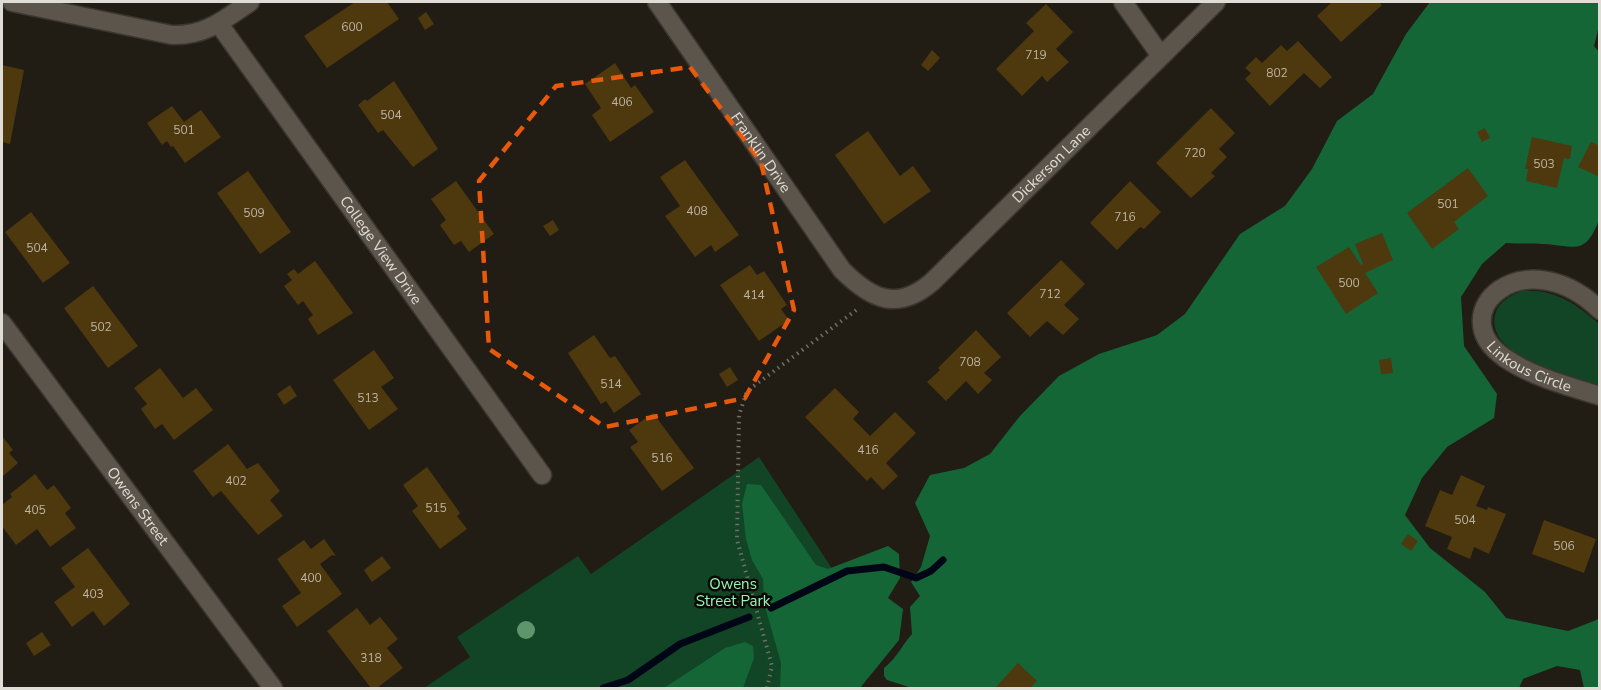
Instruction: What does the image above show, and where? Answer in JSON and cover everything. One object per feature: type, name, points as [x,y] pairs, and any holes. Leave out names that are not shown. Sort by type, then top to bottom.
[{"type":"street","points":[[12,2],[172,35],[199,33],[219,24],[250,2]]},
{"type":"street","name":"Franklin Drive","points":[[657,2],[842,270],[873,296]]},
{"type":"street","points":[[1123,2],[1161,56]]},
{"type":"street","name":"Dickerson Lane","points":[[873,296],[899,299],[926,287],[1216,2]]},
{"type":"street","name":"College View Drive","points":[[219,24],[542,475]]},
{"type":"street","name":"Linkous Circle","points":[[1599,310],[1568,286],[1542,279],[1520,280],[1498,289],[1486,305],[1482,324],[1487,338],[1504,358],[1530,372],[1599,396]]},
{"type":"street","name":"Owens Street","points":[[2,323],[273,688]]},
{"type":"path","points":[[767,688],[772,666],[737,540],[739,415],[747,391],[873,296]]},
{"type":"highlighted area","points":[[690,67],[761,162],[794,310],[745,398],[605,427],[489,349],[479,181],[556,86]]},
{"type":"green space","points":[[1430,2],[1599,2],[1599,26],[1594,46],[1600,53],[1599,220],[1584,244],[1572,247],[1506,243],[1482,264],[1461,297],[1464,346],[1497,394],[1494,418],[1447,447],[1422,478],[1405,515],[1430,548],[1485,592],[1506,618],[1568,631],[1599,619],[1599,688],[1584,688],[1580,670],[1557,666],[1523,679],[1519,688],[912,688],[887,680],[884,676],[884,668],[912,634],[910,607],[920,596],[911,582],[921,567],[930,536],[915,503],[930,475],[964,468],[990,454],[1020,416],[1059,376],[1099,354],[1157,335],[1185,314],[1240,234],[1285,206],[1312,169],[1337,121],[1373,94],[1406,34]]},
{"type":"green space","points":[[1522,291],[1554,295],[1581,309],[1598,323],[1599,386],[1533,363],[1503,342],[1495,329],[1495,315],[1499,306]]},
{"type":"green space","name":"Owens Street Park","points":[[759,457],[882,645],[844,688],[424,688],[470,657],[457,637],[578,556],[591,574]]},
{"type":"green space","points":[[747,484],[761,485],[816,565],[828,569],[888,546],[899,554],[900,578],[888,598],[903,609],[899,640],[860,688],[780,688],[781,663],[764,603],[763,579],[752,560],[746,539],[742,504]]},
{"type":"green space","points":[[745,642],[753,646],[754,658],[743,688],[664,688],[725,648]]},
{"type":"building","points":[[355,2],[387,2],[399,19],[327,68],[304,36]]},
{"type":"building","points":[[1332,2],[1379,2],[1382,5],[1341,42],[1317,16]]},
{"type":"building","points":[[1046,4],[1073,32],[1056,49],[1069,62],[1047,82],[1042,76],[1022,96],[996,69],[1034,31],[1026,23]]},
{"type":"building","points":[[426,12],[434,24],[425,30],[418,18]]},
{"type":"building","points":[[1298,41],[1332,77],[1320,88],[1304,73],[1270,106],[1245,79],[1251,73],[1245,68],[1256,57],[1262,63],[1281,45],[1287,51]]},
{"type":"building","points":[[932,50],[940,58],[928,71],[921,65]]},
{"type":"building","points":[[615,63],[631,88],[635,85],[654,112],[610,142],[592,115],[601,108],[585,84]]},
{"type":"building","points":[[2,65],[24,70],[10,144],[2,142]]},
{"type":"building","points":[[394,81],[438,149],[413,167],[383,130],[378,133],[358,105]]},
{"type":"building","points":[[172,106],[184,122],[201,110],[221,137],[185,163],[167,141],[162,145],[147,123]]},
{"type":"building","points":[[1211,108],[1235,133],[1219,149],[1227,157],[1211,173],[1215,176],[1191,198],[1156,163]]},
{"type":"building","points":[[1485,128],[1490,138],[1482,142],[1477,132]]},
{"type":"building","points":[[868,131],[900,176],[913,166],[931,191],[884,224],[835,155]]},
{"type":"building","points":[[1532,137],[1572,146],[1570,159],[1564,158],[1557,188],[1526,181],[1528,169],[1525,169]]},
{"type":"building","points":[[1591,142],[1600,146],[1600,177],[1578,167]]},
{"type":"building","points":[[685,160],[739,235],[715,252],[711,245],[695,257],[665,216],[680,206],[660,177]]},
{"type":"building","points":[[1468,168],[1488,196],[1454,222],[1459,229],[1432,249],[1407,213]]},
{"type":"building","points":[[248,171],[291,232],[260,254],[217,193]]},
{"type":"building","points":[[456,181],[494,234],[469,252],[461,241],[454,245],[440,225],[446,220],[431,199]]},
{"type":"building","points":[[1130,181],[1161,212],[1144,229],[1140,227],[1117,250],[1090,223]]},
{"type":"building","points":[[31,212],[70,263],[43,283],[5,232]]},
{"type":"building","points":[[553,220],[559,230],[550,236],[543,226]]},
{"type":"building","points":[[1382,233],[1393,260],[1365,273],[1378,293],[1346,314],[1316,267],[1349,247],[1361,265],[1363,264],[1355,244]]},
{"type":"building","points":[[1061,260],[1085,284],[1064,305],[1079,319],[1063,335],[1047,321],[1030,337],[1007,313]]},
{"type":"building","points":[[315,261],[353,313],[318,335],[308,319],[313,315],[303,301],[298,305],[284,286],[292,280],[287,274],[294,269],[298,274]]},
{"type":"building","points":[[750,265],[757,275],[764,271],[787,305],[781,309],[789,320],[759,341],[720,285]]},
{"type":"building","points":[[93,286],[138,346],[108,368],[64,308]]},
{"type":"building","points":[[976,330],[1001,357],[984,373],[992,380],[978,394],[966,381],[946,401],[927,382]]},
{"type":"building","points":[[594,335],[610,358],[615,356],[641,394],[614,413],[606,401],[601,404],[568,353]]},
{"type":"building","points":[[374,350],[394,378],[381,387],[398,409],[369,430],[333,380]]},
{"type":"building","points":[[1391,358],[1393,373],[1381,374],[1379,360]]},
{"type":"building","points":[[730,367],[738,380],[727,387],[719,374]]},
{"type":"building","points":[[160,368],[183,398],[196,388],[213,410],[174,440],[162,424],[155,429],[141,409],[147,404],[134,388]]},
{"type":"building","points":[[290,385],[297,396],[284,405],[277,394]]},
{"type":"building","points":[[835,388],[859,412],[853,419],[870,436],[895,412],[916,433],[886,463],[898,476],[883,490],[871,477],[867,481],[805,417]]},
{"type":"building","points":[[653,413],[694,468],[662,491],[630,447],[638,442],[629,430]]},
{"type":"building","points":[[2,436],[13,450],[9,453],[18,463],[2,477]]},
{"type":"building","points":[[228,444],[247,469],[258,463],[280,491],[270,500],[283,516],[258,535],[221,491],[213,497],[193,471]]},
{"type":"building","points":[[427,467],[460,513],[457,516],[467,529],[440,549],[412,511],[418,506],[403,485]]},
{"type":"building","points":[[35,474],[47,490],[54,485],[71,508],[65,513],[76,528],[50,547],[37,529],[16,545],[2,526],[2,505],[12,497],[10,494]]},
{"type":"building","points":[[1461,475],[1485,486],[1476,506],[1487,510],[1488,507],[1506,514],[1489,554],[1474,547],[1470,559],[1447,549],[1452,537],[1425,526],[1440,490],[1452,495]]},
{"type":"building","points":[[1544,520],[1596,539],[1584,573],[1532,554]]},
{"type":"building","points":[[1408,534],[1418,541],[1411,551],[1401,544]]},
{"type":"building","points":[[324,539],[336,556],[332,555],[320,564],[342,594],[297,627],[282,606],[301,593],[277,559],[304,540],[311,549]]},
{"type":"building","points":[[88,548],[130,604],[104,626],[93,611],[72,627],[54,602],[75,587],[61,568]]},
{"type":"building","points":[[382,556],[391,568],[372,582],[364,570]]},
{"type":"building","points":[[357,608],[370,625],[380,617],[398,639],[387,648],[403,668],[377,688],[371,688],[327,631]]},
{"type":"building","points":[[42,632],[51,645],[34,656],[26,643]]},
{"type":"building","points":[[1018,663],[1037,681],[1030,688],[995,688]]},
{"type":"waterway","points":[[771,608],[847,571],[884,567],[916,578],[931,571],[943,560]]},
{"type":"waterway","points":[[603,688],[628,680],[680,644],[749,617]]}]
